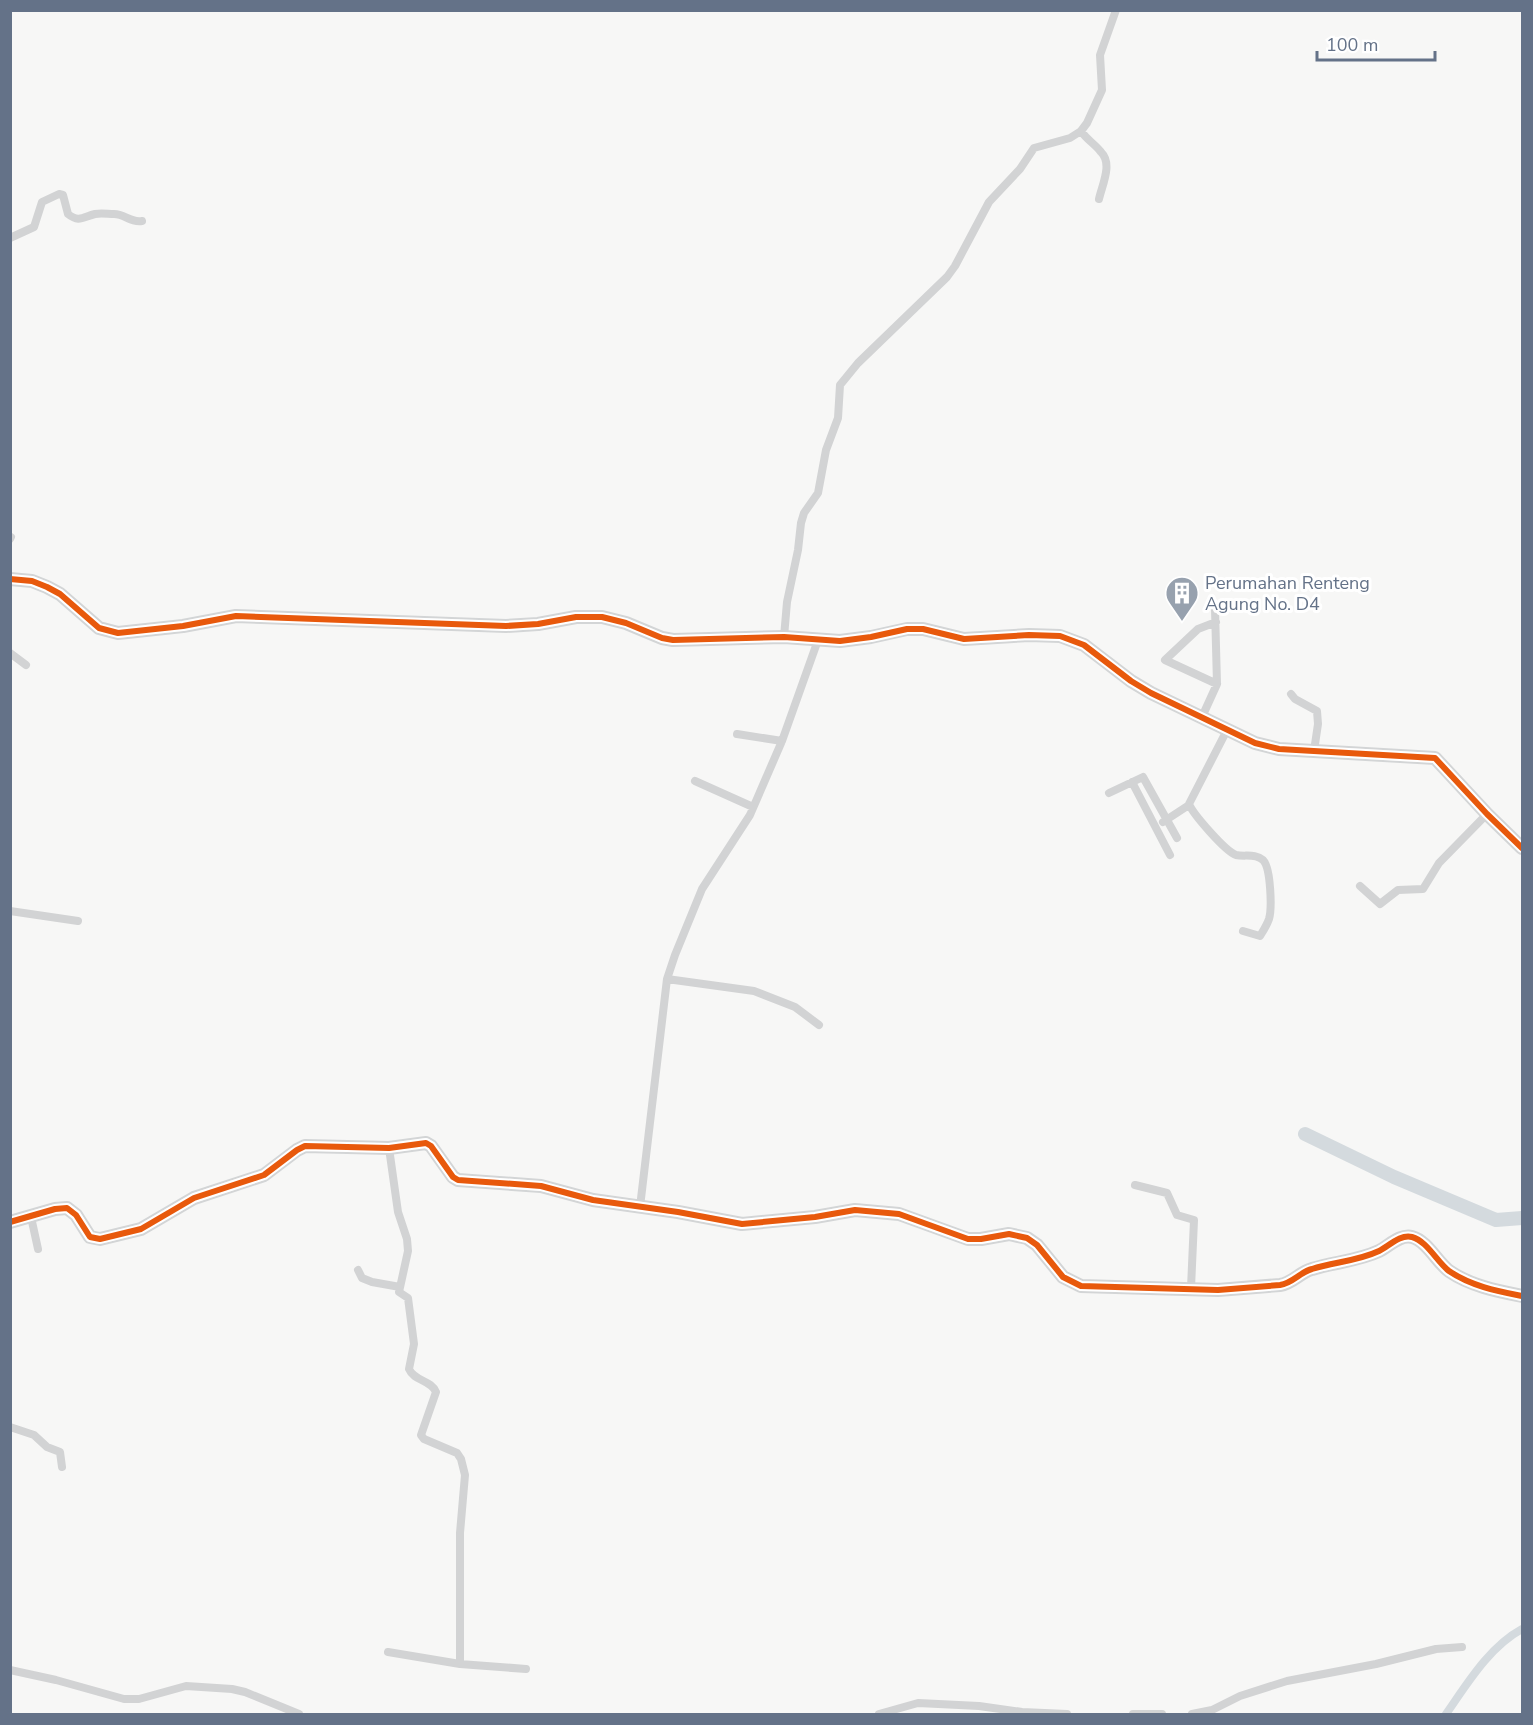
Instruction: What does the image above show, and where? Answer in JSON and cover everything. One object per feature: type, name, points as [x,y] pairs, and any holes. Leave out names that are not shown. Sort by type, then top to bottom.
[{"type":"street","points":[[784,638],[787,602],[801,523],[804,513],[818,493],[827,446],[838,418],[840,385],[856,365],[946,277],[955,266],[989,202],[1020,169],[1034,148],[1070,138],[1081,131],[1101,94],[1103,80],[1099,62],[1100,55],[1116,10]]},
{"type":"street","points":[[1081,131],[1101,152],[1106,161],[1107,168],[1099,199]]},
{"type":"street","points":[[10,238],[34,227],[42,202],[61,194],[68,214],[76,219],[84,220],[98,214],[117,214],[133,222],[142,221]]},
{"type":"street","points":[[10,579],[32,581],[47,587],[60,594],[99,628],[118,633],[183,626],[236,615],[506,626],[592,616],[615,620],[673,640],[784,638],[853,640],[907,629],[923,629],[964,639],[1029,634],[1060,636],[1084,645],[1131,681],[1227,730],[1266,746],[1435,758],[1522,848]]},
{"type":"street","points":[[1202,717],[1217,684],[1215,609]]},
{"type":"street","points":[[1216,622],[1198,629],[1165,660],[1217,684]]},
{"type":"street","points":[[640,1207],[667,979],[702,889],[739,834],[753,807],[782,741],[818,639]]},
{"type":"street","points":[[10,653],[26,665]]},
{"type":"street","points":[[1291,694],[1295,699],[1317,711],[1318,724],[1314,751]]},
{"type":"street","points":[[1156,827],[1189,805],[1227,730]]},
{"type":"street","points":[[736,734],[782,741]]},
{"type":"street","points":[[1109,793],[1143,777],[1177,838]]},
{"type":"street","points":[[695,781],[753,807]]},
{"type":"street","points":[[1132,782],[1170,855]]},
{"type":"street","points":[[1189,805],[1230,851],[1238,855],[1255,856],[1266,865],[1269,884],[1269,919],[1260,936],[1243,931]]},
{"type":"street","points":[[1360,886],[1380,904],[1398,890],[1423,889],[1439,863],[1487,814]]},
{"type":"street","points":[[10,910],[78,921]]},
{"type":"street","points":[[667,979],[754,991],[795,1007],[819,1025]]},
{"type":"street","points":[[10,1222],[55,1209],[67,1208],[76,1215],[90,1237],[100,1239],[113,1237],[148,1226],[204,1194],[264,1175],[300,1148],[315,1146],[388,1149],[428,1143],[453,1177],[460,1180],[541,1186],[593,1200],[742,1224],[815,1217],[855,1210],[899,1214],[968,1239],[1009,1234],[1027,1238],[1037,1245],[1063,1277],[1081,1286],[1218,1290],[1287,1284],[1311,1269],[1358,1258],[1378,1251],[1399,1239],[1410,1237],[1420,1241],[1439,1262],[1461,1278],[1478,1286],[1522,1296]]},
{"type":"street","points":[[388,1149],[398,1212],[407,1239],[408,1251],[399,1293],[408,1298],[412,1328],[414,1344],[409,1369],[410,1373],[434,1387],[436,1392],[421,1435],[424,1439],[457,1453],[465,1475],[459,1549],[460,1664]]},
{"type":"street","points":[[1135,1185],[1167,1193],[1177,1215],[1194,1220],[1191,1288]]},
{"type":"street","points":[[31,1217],[38,1249]]},
{"type":"street","points":[[358,1270],[362,1278],[400,1287]]},
{"type":"street","points":[[10,1427],[34,1435],[47,1447],[60,1452],[62,1467]]},
{"type":"street","points":[[1191,1714],[1212,1710],[1240,1696],[1287,1681],[1376,1664],[1427,1651],[1462,1647]]},
{"type":"street","points":[[388,1652],[460,1664],[526,1669]]},
{"type":"street","points":[[10,1670],[124,1699],[139,1699],[186,1686],[232,1689],[299,1714]]},
{"type":"street","points":[[879,1714],[918,1704],[969,1705],[1067,1714]]},
{"type":"street","points":[[1133,1714],[1162,1714]]},
{"type":"waterway","points":[[1305,1134],[1394,1177],[1496,1220],[1522,1218]]},
{"type":"waterway","points":[[1446,1714],[1489,1656],[1522,1629]]},
{"type":"cycle path","points":[[10,579],[32,581],[47,587],[60,594],[99,628],[118,633],[183,626],[236,616],[506,626],[538,624],[576,617],[602,617],[673,640],[784,637],[840,641],[907,629],[923,629],[964,639],[1029,635],[1060,636],[1084,645],[1131,681],[1151,693],[1255,743],[1279,749],[1435,758],[1522,848]]},
{"type":"cycle path","points":[[10,1222],[55,1209],[67,1208],[76,1215],[90,1237],[100,1239],[141,1229],[194,1198],[264,1175],[305,1146],[389,1148],[426,1143],[431,1146],[453,1177],[458,1180],[541,1186],[593,1200],[742,1224],[815,1217],[855,1210],[899,1214],[968,1239],[1009,1234],[1027,1238],[1037,1245],[1063,1277],[1081,1286],[1218,1290],[1280,1285],[1308,1270],[1371,1254],[1399,1239],[1412,1237],[1427,1247],[1449,1271],[1466,1281],[1522,1296]]},
{"type":"place","name":"Perumahan Renteng Agung No. D4","points":[[1182,622]]}]
